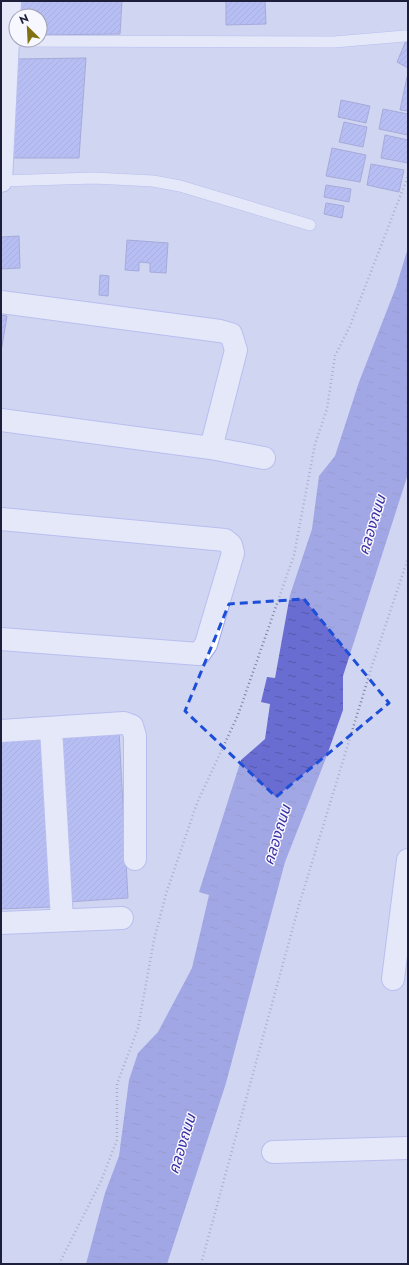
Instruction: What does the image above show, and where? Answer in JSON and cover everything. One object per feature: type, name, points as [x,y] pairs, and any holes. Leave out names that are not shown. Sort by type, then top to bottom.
[{"type":"street","points":[[1,181],[10,1]]},
{"type":"street","points":[[1,302],[212,330],[231,334],[236,350],[211,448]]},
{"type":"street","points":[[1,420],[211,448],[264,458]]},
{"type":"street","points":[[1,519],[225,540],[231,545],[233,553],[206,644],[199,654],[1,639]]},
{"type":"street","points":[[1,731],[124,723],[132,726],[135,736],[135,859]]},
{"type":"street","points":[[52,728],[62,920]]},
{"type":"street","points":[[393,979],[408,860]]},
{"type":"street","points":[[1,923],[122,918]]},
{"type":"street","points":[[273,1152],[408,1148]]},
{"type":"lane","points":[[7,41],[334,42],[405,36]]},
{"type":"lane","points":[[1,181],[94,178],[153,181],[180,186],[310,225]]},
{"type":"path","points":[[60,1264],[101,1181],[117,1140],[117,1084],[138,1028],[154,940],[166,894],[197,803],[238,715],[294,555],[315,444],[327,409],[335,356],[350,326],[408,176]]},
{"type":"path","points":[[201,1264],[299,905],[371,669],[408,558]]},
{"type":"highlighted area","points":[[304,599],[389,703],[276,797],[185,711],[229,604]]},
{"type":"water","name":"คลองถนน","points":[[408,248],[408,474],[343,676],[343,710],[326,758],[285,862],[226,1083],[167,1264],[86,1264],[105,1193],[119,1156],[129,1080],[138,1053],[158,1032],[192,968],[209,895],[199,892],[241,760],[265,739],[270,704],[261,702],[267,677],[275,678],[290,595],[312,529],[319,476],[335,456],[359,382],[396,287]]},
{"type":"building","points":[[18,1],[122,1],[120,34],[48,35],[48,8],[18,8]]},
{"type":"building","points":[[226,1],[265,1],[266,24],[226,25]]},
{"type":"building","points":[[408,36],[408,68],[397,62]]},
{"type":"building","points":[[86,58],[79,158],[7,158],[14,59]]},
{"type":"building","points":[[407,77],[408,78],[408,111],[400,110]]},
{"type":"building","points":[[341,100],[370,106],[366,123],[338,117]]},
{"type":"building","points":[[383,109],[408,114],[408,135],[379,129]]},
{"type":"building","points":[[344,122],[367,127],[363,147],[339,142]]},
{"type":"building","points":[[385,135],[408,140],[408,163],[381,158]]},
{"type":"building","points":[[332,148],[366,155],[360,182],[326,176]]},
{"type":"building","points":[[371,164],[404,170],[399,192],[367,185]]},
{"type":"building","points":[[326,185],[351,189],[349,202],[324,197]]},
{"type":"building","points":[[326,203],[344,206],[342,218],[324,214]]},
{"type":"building","points":[[19,236],[20,268],[1,269],[1,237]]},
{"type":"building","points":[[127,240],[168,243],[166,273],[150,272],[150,263],[139,262],[139,271],[125,270]]},
{"type":"building","points":[[100,275],[109,276],[108,296],[99,295]]},
{"type":"building","points":[[1,315],[7,316],[1,352]]},
{"type":"building","points":[[119,731],[128,898],[67,902],[59,735]]},
{"type":"building","points":[[44,739],[52,907],[1,909],[1,742]]}]
